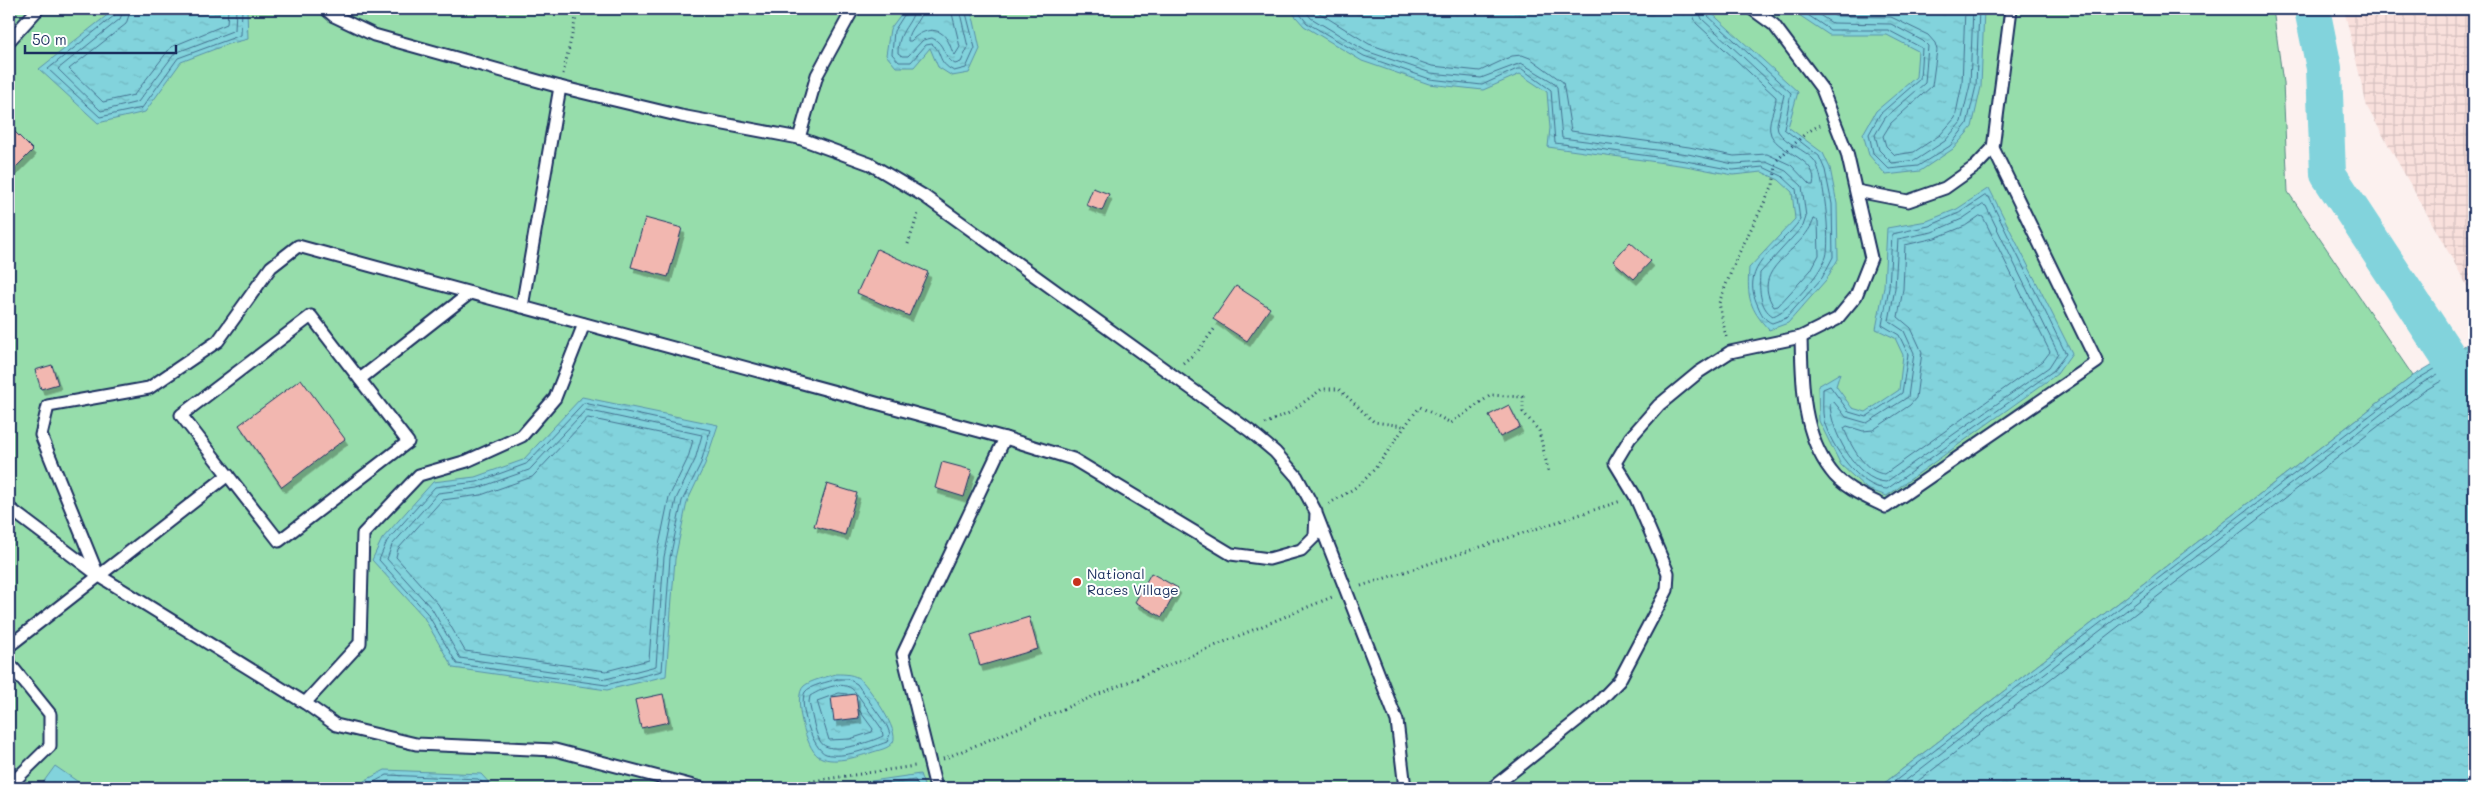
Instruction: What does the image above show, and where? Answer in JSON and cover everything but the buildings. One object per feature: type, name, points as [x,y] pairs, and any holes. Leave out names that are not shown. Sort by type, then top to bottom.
[{"type":"lane","points":[[9,41],[38,9]]},
{"type":"lane","points":[[326,9],[334,16],[374,34],[560,87],[681,116],[799,138],[870,164],[924,196],[1250,432],[1274,452],[1297,477],[1316,512],[1348,590],[1397,721],[1405,788]]},
{"type":"lane","points":[[799,138],[816,75],[853,9]]},
{"type":"lane","points":[[1492,788],[1594,707],[1619,681],[1667,590],[1668,572],[1635,496],[1616,463],[1630,438],[1659,405],[1699,372],[1730,352],[1801,337],[1837,319],[1856,296],[1871,258],[1847,153],[1822,89],[1774,25],[1752,9]]},
{"type":"lane","points":[[1801,337],[1802,391],[1811,433],[1831,472],[1859,494],[1886,507],[2098,362],[1993,148],[2012,9]]},
{"type":"lane","points":[[522,307],[560,87]]},
{"type":"lane","points":[[1857,191],[1908,202],[1945,188],[1976,166],[1993,148]]},
{"type":"lane","points":[[98,574],[42,435],[48,406],[149,388],[218,342],[272,267],[298,246],[1005,438],[1073,459],[1231,554],[1269,559],[1301,550],[1315,536],[1316,512]]},
{"type":"lane","points":[[360,379],[470,293]]},
{"type":"lane","points":[[311,316],[408,442],[279,541],[228,475],[181,415],[311,316]]},
{"type":"lane","points":[[305,703],[360,643],[363,534],[419,475],[468,461],[522,436],[554,398],[584,324]]},
{"type":"lane","points":[[936,788],[903,654],[1005,438]]},
{"type":"lane","points":[[9,646],[98,574],[228,475]]},
{"type":"lane","points":[[9,508],[98,574],[305,703],[336,725],[416,744],[556,750],[701,788]]},
{"type":"lane","points":[[9,663],[50,714],[50,746],[9,786]]},
{"type":"path","points":[[560,87],[578,9]]},
{"type":"path","points":[[1730,352],[1719,303],[1736,258],[1773,185],[1777,160],[1806,133]]},
{"type":"path","points":[[908,244],[924,196]]},
{"type":"path","points":[[1170,375],[1198,350],[1215,328]]},
{"type":"path","points":[[1250,432],[1289,413],[1322,389],[1339,388],[1374,422],[1403,426]]},
{"type":"path","points":[[1316,512],[1361,484],[1386,454],[1403,426],[1420,407],[1450,423],[1491,395],[1523,397],[1523,412],[1539,432],[1548,474]]},
{"type":"path","points":[[786,788],[792,784],[929,764],[1348,590],[1635,496]]},
{"type":"shaded area","points":[[2344,9],[2474,9],[2474,298],[2367,107]]},
{"type":"green space","name":"National Races Village","points":[[19,9],[2273,9],[2283,83],[2288,192],[2413,376],[1878,788],[9,788],[9,20]]},
{"type":"water","points":[[115,9],[247,9],[248,39],[228,44],[181,62],[145,112],[98,123],[39,69]]},
{"type":"water","points":[[905,9],[969,9],[974,21],[980,49],[969,73],[952,76],[938,67],[930,48],[914,67],[896,67],[886,55],[890,29]]},
{"type":"water","points":[[1289,9],[1707,9],[1798,92],[1788,127],[1823,153],[1830,168],[1837,204],[1838,259],[1826,280],[1788,323],[1769,330],[1757,315],[1751,302],[1748,287],[1749,268],[1795,219],[1792,192],[1779,180],[1762,172],[1733,175],[1686,166],[1548,147],[1550,128],[1547,92],[1520,74],[1483,90],[1429,84],[1362,61],[1304,26]]},
{"type":"water","points":[[1790,9],[1984,9],[1981,87],[1972,127],[1953,149],[1920,171],[1886,175],[1869,155],[1863,134],[1876,111],[1916,77],[1918,51],[1887,35],[1829,35]]},
{"type":"water","points":[[1989,188],[2072,353],[2057,374],[1887,496],[1867,489],[1841,465],[1819,421],[1818,386],[1840,373],[1836,386],[1852,408],[1866,412],[1899,390],[1903,355],[1895,338],[1876,329],[1884,287],[1887,228],[1927,221],[1957,209]]},
{"type":"water","points":[[2474,340],[2474,788],[1878,788],[2413,376]]},
{"type":"water","points":[[582,397],[718,425],[705,464],[687,502],[675,559],[666,676],[607,690],[453,668],[423,616],[372,560],[382,539],[433,482],[475,477],[523,460]]},
{"type":"water","points":[[836,674],[846,674],[861,680],[871,692],[883,710],[892,729],[894,737],[893,742],[889,746],[858,756],[837,760],[824,759],[813,751],[802,722],[799,700],[801,692],[804,686],[811,682]]},
{"type":"water","points":[[55,766],[87,788],[39,788]]},
{"type":"water","points":[[385,770],[481,774],[494,788],[363,788],[364,781]]},
{"type":"water","points":[[920,774],[925,788],[824,788]]},
{"type":"waterway","points":[[2312,9],[2324,68],[2328,174],[2474,396]]},
{"type":"place","name":"National Races Village","points":[[1077,582]]}]
